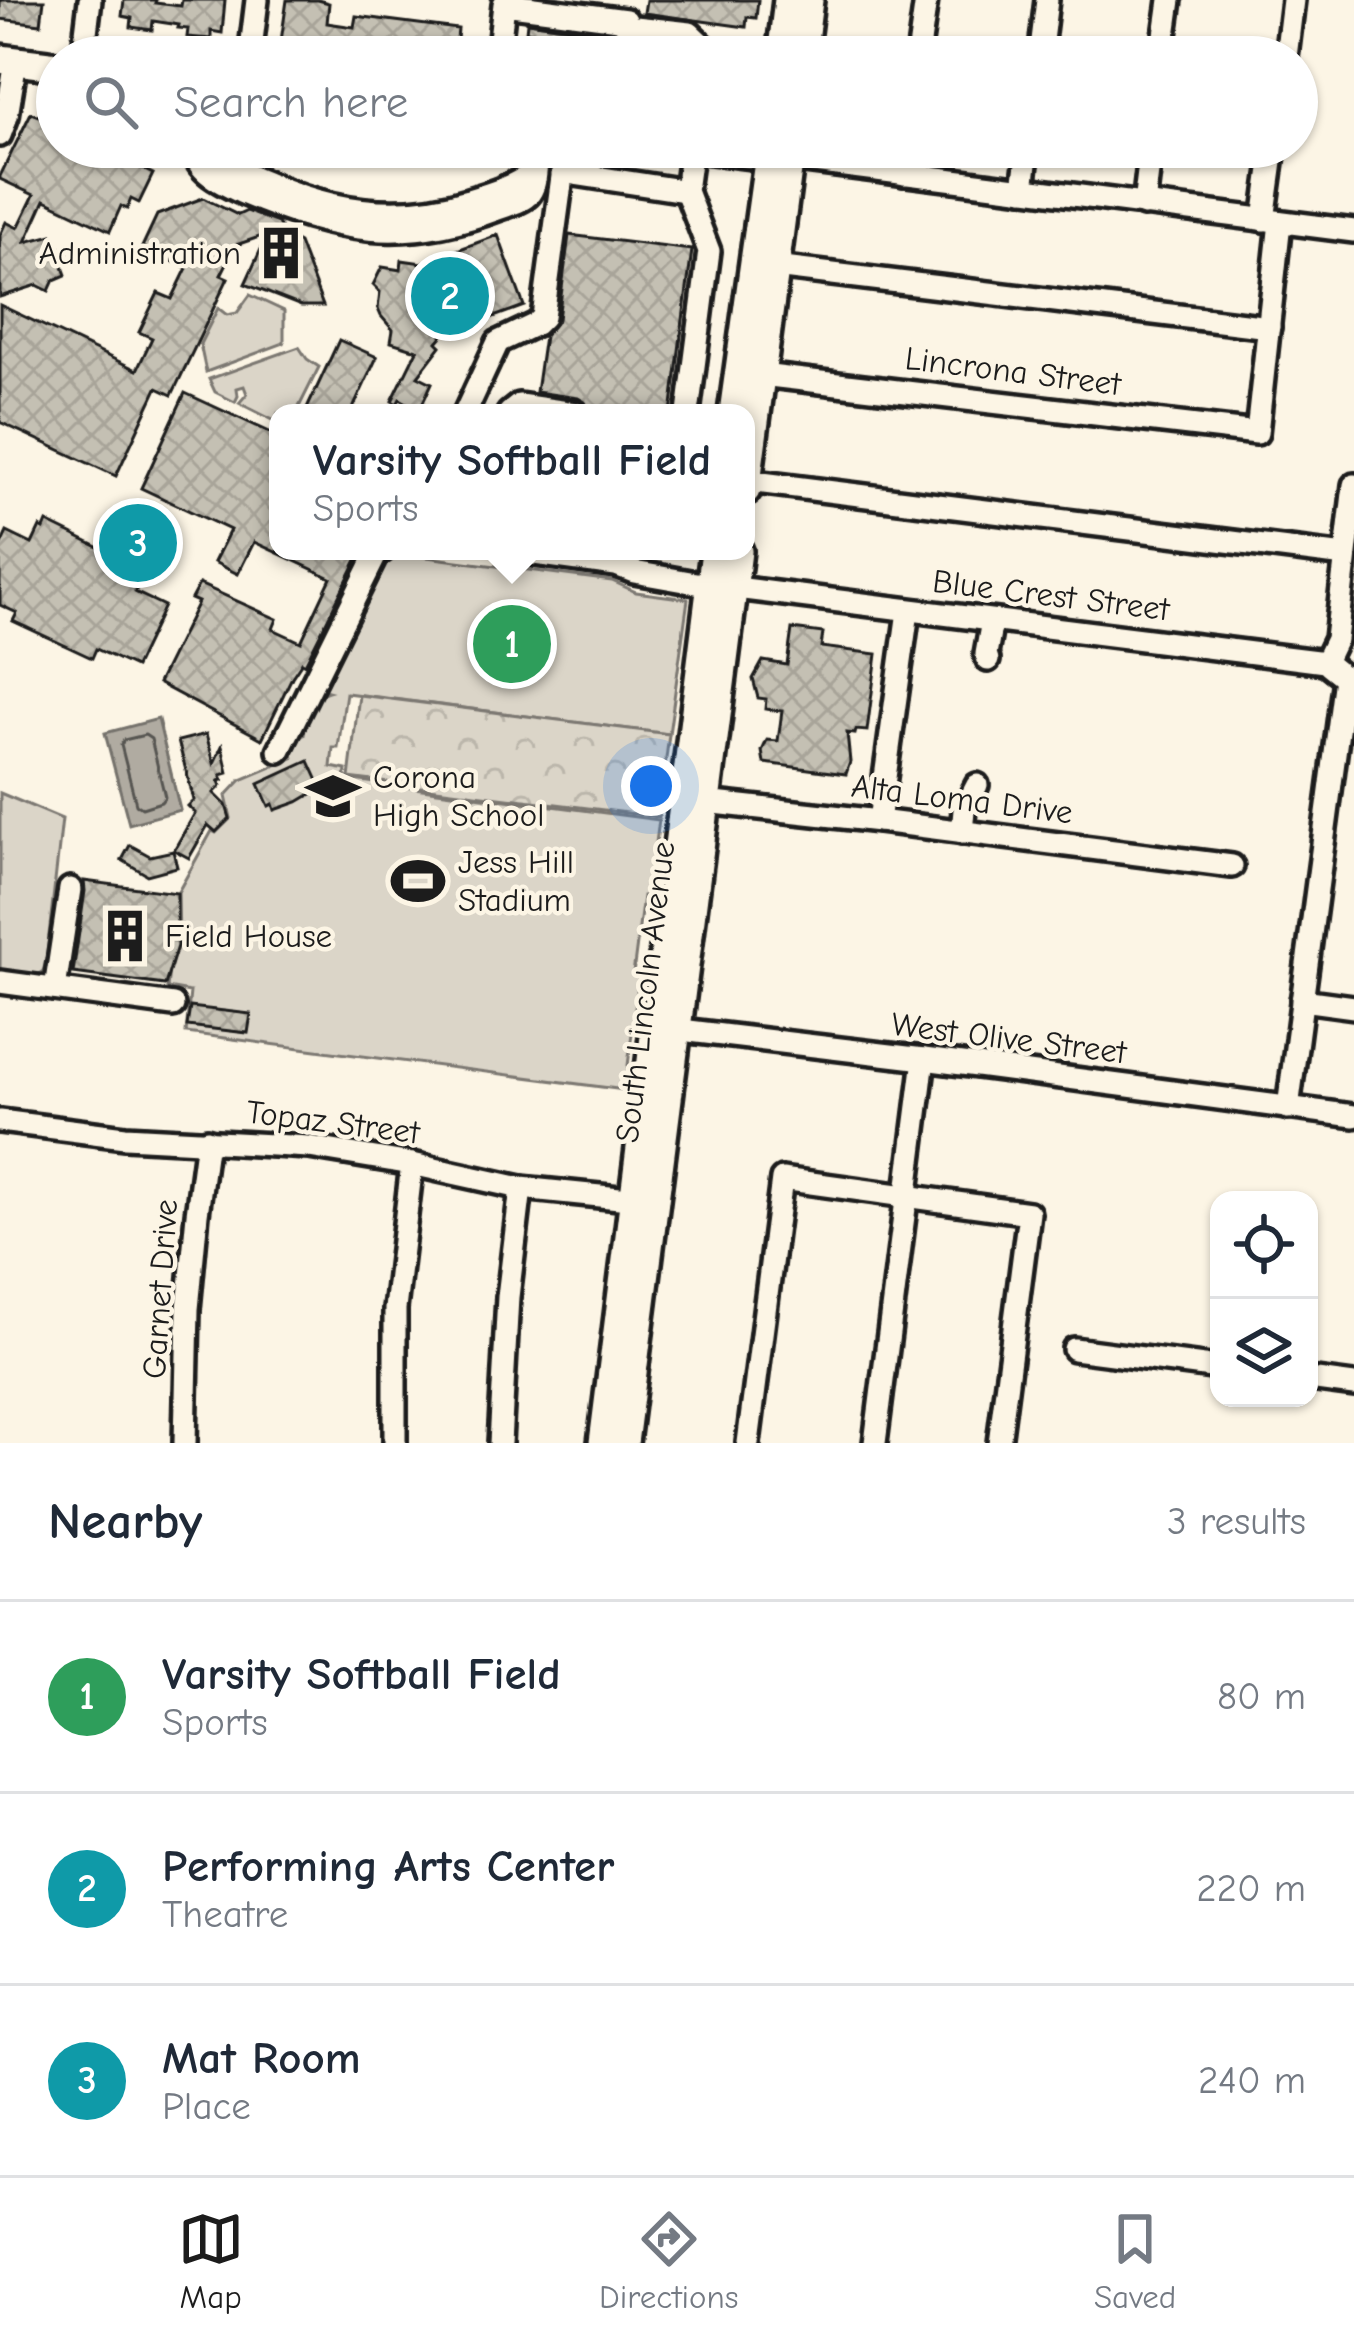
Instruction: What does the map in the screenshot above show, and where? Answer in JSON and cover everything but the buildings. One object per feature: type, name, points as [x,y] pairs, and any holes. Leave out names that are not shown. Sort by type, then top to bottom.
[{"type":"main road","points":[[784,36],[788,0]]},
{"type":"main road","points":[[805,36],[809,0]]},
{"type":"main road","points":[[735,404],[777,168]]},
{"type":"main road","points":[[755,420],[775,267],[779,168]]},
{"type":"main road","name":"South Lincoln Avenue","points":[[717,560],[722,586]]},
{"type":"main road","name":"South Lincoln Avenue","points":[[625,1443],[644,1201],[665,1029],[722,586],[734,560]]},
{"type":"main road","name":"South Lincoln Avenue","points":[[602,1443],[644,1201]]},
{"type":"street","points":[[86,36],[91,0]]},
{"type":"street","points":[[253,36],[257,0]]},
{"type":"street","points":[[921,36],[926,0]]},
{"type":"street","points":[[1043,36],[1047,0]]},
{"type":"street","points":[[1165,36],[1170,0]]},
{"type":"street","points":[[1289,36],[1293,0]]},
{"type":"street","points":[[500,36],[504,2],[620,10],[626,26],[693,36]]},
{"type":"street","points":[[0,135],[7,116],[8,60]]},
{"type":"street","points":[[202,168],[238,190],[311,219],[364,230],[439,226],[478,217],[529,195],[536,168]]},
{"type":"street","points":[[237,168],[301,197],[376,213],[440,209],[513,186],[536,171]]},
{"type":"street","points":[[469,404],[498,342],[543,317],[563,168]]},
{"type":"street","points":[[689,404],[709,251],[686,191],[690,168]]},
{"type":"street","points":[[870,168],[1354,231]]},
{"type":"street","points":[[904,174],[905,168]]},
{"type":"street","points":[[1023,189],[1026,168]]},
{"type":"street","points":[[1144,205],[1148,168]]},
{"type":"street","points":[[775,267],[1269,327],[1273,168]]},
{"type":"street","points":[[562,172],[686,191]]},
{"type":"street","name":"Lincrona Street","points":[[761,375],[1257,433],[1269,327]]},
{"type":"street","points":[[755,482],[1345,556]]},
{"type":"street","points":[[1288,1108],[1349,679],[1325,662],[1336,639],[1354,485]]},
{"type":"street","points":[[279,751],[374,560]]},
{"type":"street","name":"Blue Crest Street","points":[[579,560],[722,586],[1325,662]]},
{"type":"street","points":[[879,821],[908,610]]},
{"type":"street","points":[[988,660],[992,621]]},
{"type":"street","points":[[962,832],[964,810],[977,785]]},
{"type":"street","name":"Alta Loma Drive","points":[[694,801],[1232,866]]},
{"type":"street","points":[[55,989],[70,889]]},
{"type":"street","points":[[0,982],[173,1005]]},
{"type":"street","points":[[1302,1000],[1354,1007]]},
{"type":"street","name":"West Olive Street","points":[[665,1029],[1354,1116]]},
{"type":"street","points":[[875,1443],[924,1059]]},
{"type":"street","name":"Topaz Street","points":[[0,1121],[125,1137],[309,1147],[521,1188],[644,1201]]},
{"type":"street","name":"Garnet Drive","points":[[185,1443],[190,1287],[207,1140]]},
{"type":"street","points":[[395,1443],[395,1309],[412,1164]]},
{"type":"street","points":[[748,1443],[782,1179],[1029,1213],[999,1443]]},
{"type":"street","points":[[500,1443],[508,1297],[521,1188]]},
{"type":"street","points":[[1074,1349],[1210,1367]]},
{"type":"street","points":[[1318,1380],[1354,1385]]},
{"type":"green space","points":[[250,295],[284,311],[284,343],[206,372],[200,344],[218,308],[227,315],[237,313]]},
{"type":"green space","points":[[299,347],[319,367],[300,404],[269,404],[269,418],[239,403],[247,394],[244,386],[237,388],[235,402],[215,392],[209,379]]},
{"type":"green space","name":"Jess Hill Stadium","points":[[384,560],[450,560],[612,581],[636,592],[688,599],[669,734],[346,693],[338,748],[333,748],[331,767],[346,770],[345,779],[659,820],[633,974],[639,976],[625,1090],[186,1033],[190,992],[167,988],[179,942],[178,892],[212,831],[216,833],[231,818],[226,796],[241,780],[293,758],[287,743],[304,735],[312,703],[328,691],[320,689]]},
{"type":"green space","points":[[359,695],[669,734],[659,817],[349,778]]},
{"type":"green space","points":[[0,793],[62,819],[46,962],[35,977],[0,972]]},
{"type":"water","points":[[158,719],[180,810],[129,824],[105,733]]},
{"type":"place","name":"Administration","points":[[281,253]]},
{"type":"place","name":"Performing Arts Center","points":[[450,296]]},
{"type":"place","name":"Mat Room","points":[[138,543]]},
{"type":"place","name":"Varsity Softball Field","points":[[512,644]]},
{"type":"place","name":"Corona High School","points":[[333,796]]},
{"type":"place","name":"Jess Hill Stadium","points":[[418,881]]},
{"type":"place","name":"Field House","points":[[125,936]]}]
